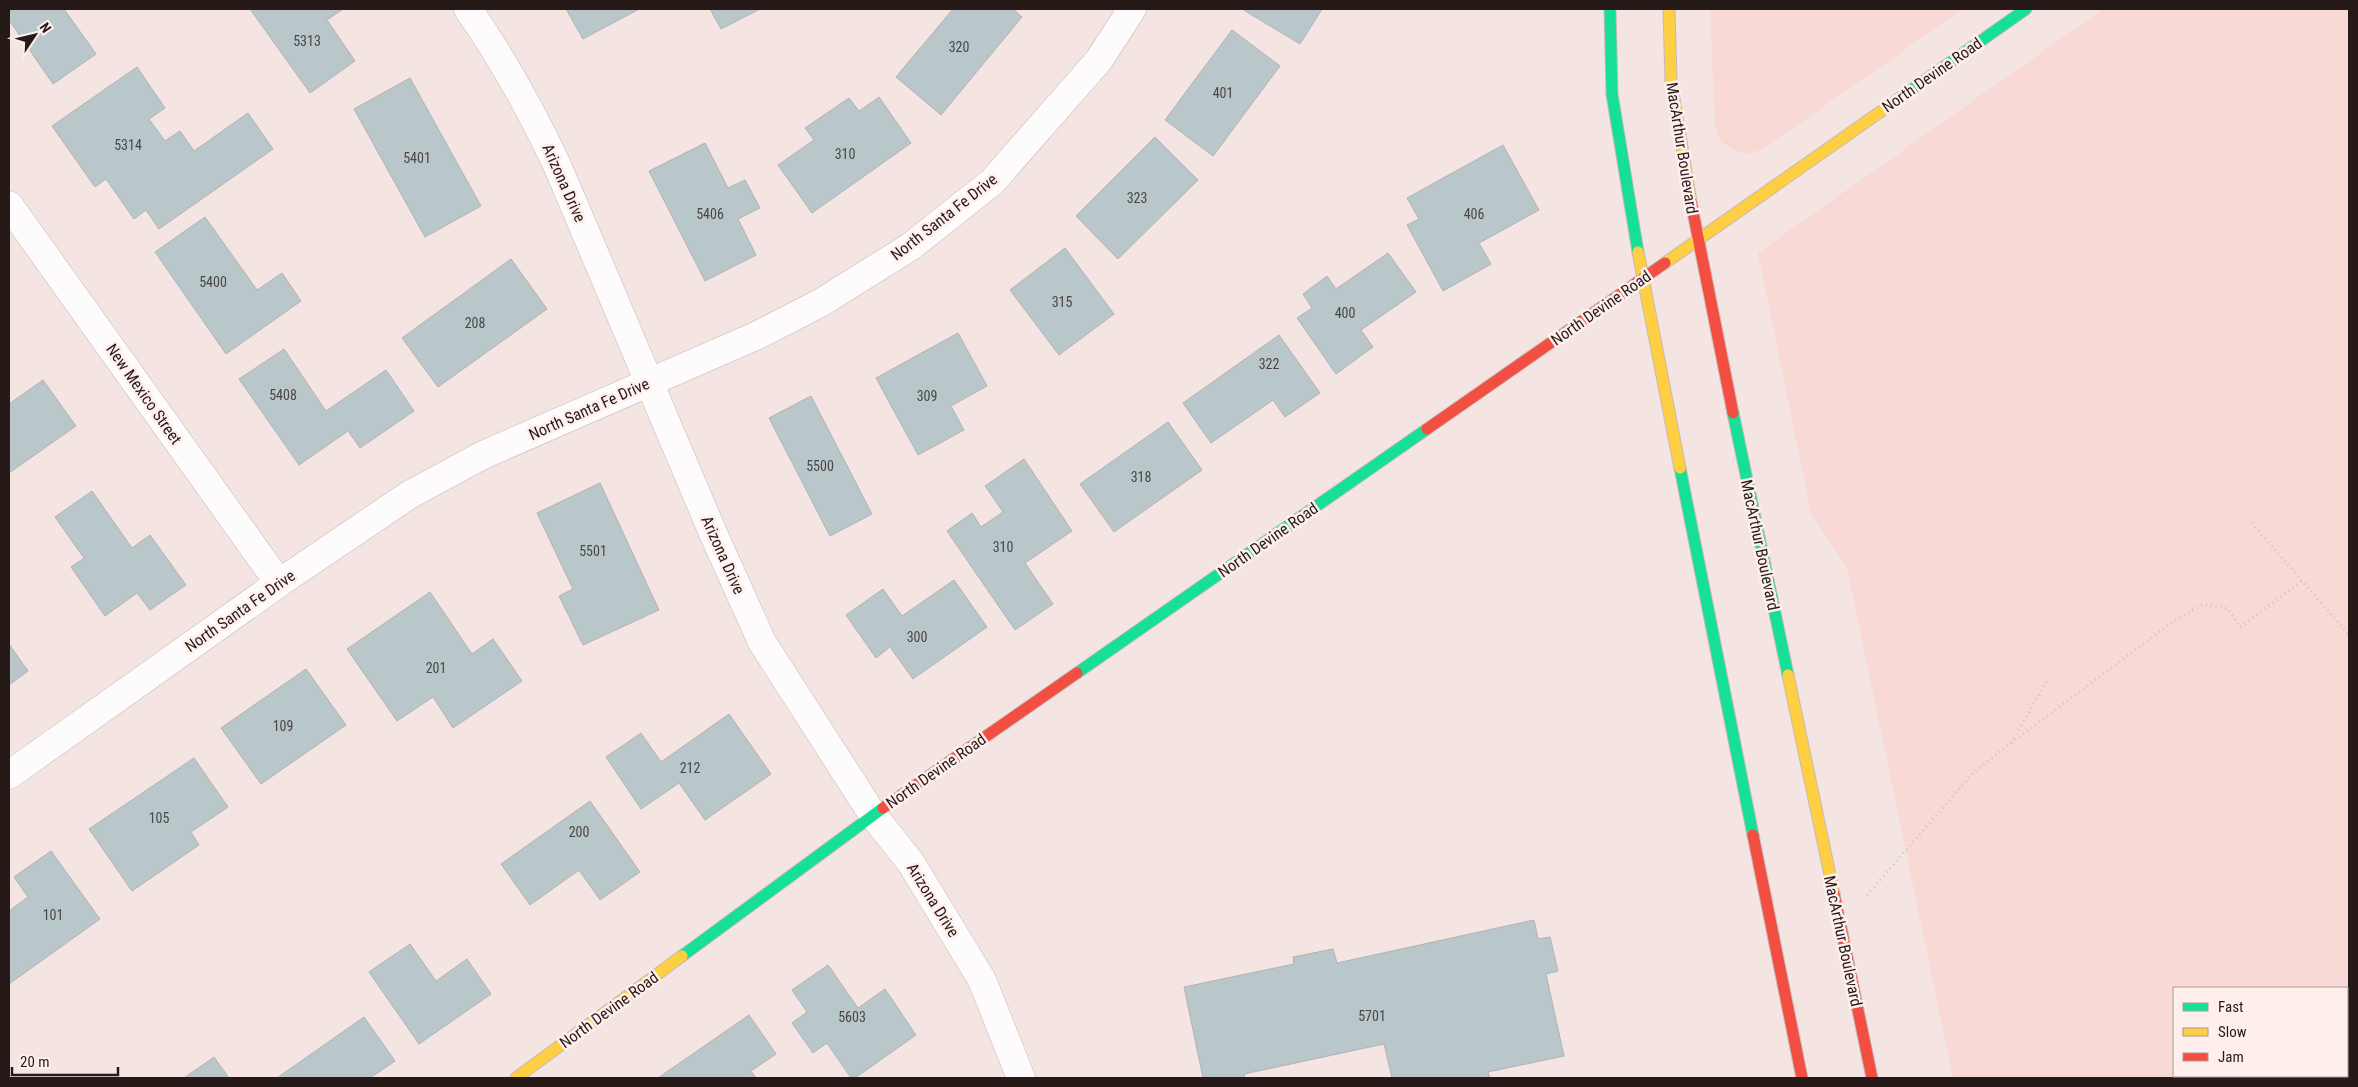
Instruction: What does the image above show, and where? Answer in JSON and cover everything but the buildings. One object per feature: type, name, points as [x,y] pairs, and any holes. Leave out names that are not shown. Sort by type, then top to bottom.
[{"type":"street","name":"Arizona Drive","points":[[468,9],[500,55],[529,107],[557,165],[713,533],[762,642],[873,815],[911,863],[982,980],[1021,1078]]},
{"type":"street","name":"North Santa Fe Drive","points":[[9,775],[279,583],[409,495],[483,455],[758,335],[814,306],[910,247],[992,182],[1098,60],[1132,9]]},
{"type":"street","points":[[1610,9],[1612,94],[1642,280],[1802,1078]]},
{"type":"street","name":"MacArthur Boulevard","points":[[1668,9],[1671,81],[1697,241],[1872,1078]]},
{"type":"street","name":"North Devine Road","points":[[516,1078],[873,815],[1642,280],[2026,9]]},
{"type":"street","name":"New Mexico Street","points":[[9,204],[279,583]]},
{"type":"path","points":[[2252,523],[2349,636]]},
{"type":"path","points":[[1840,926],[1973,773],[2175,620],[2204,604],[2227,608],[2240,627],[2302,581]]},
{"type":"path","points":[[2011,743],[2048,679]]},
{"type":"shaded area","points":[[1710,9],[1963,9],[1763,149],[1748,154],[1734,150],[1721,142],[1715,127]]},
{"type":"shaded area","points":[[2103,9],[2349,9],[2349,1078],[1953,1078],[1847,568],[1811,513],[1758,253]]},
{"type":"traffic: fast","points":[[1610,9],[1612,94],[1638,252]]},
{"type":"traffic: fast","points":[[1900,98],[2026,9]]},
{"type":"traffic: fast","points":[[1733,413],[1788,675]]},
{"type":"traffic: fast","points":[[1077,673],[1427,429]]},
{"type":"traffic: fast","points":[[1680,468],[1753,835]]},
{"type":"traffic: fast","points":[[682,956],[883,808]]},
{"type":"traffic: slow","points":[[1669,9],[1671,81],[1691,202]]},
{"type":"traffic: slow","points":[[1665,263],[1900,98]]},
{"type":"traffic: slow","points":[[1638,252],[1680,468]]},
{"type":"traffic: slow","points":[[1788,675],[1834,894]]},
{"type":"traffic: slow","points":[[516,1078],[682,956]]},
{"type":"traffic: jam","points":[[1691,202],[1733,413]]},
{"type":"traffic: jam","points":[[1427,429],[1665,263]]},
{"type":"traffic: jam","points":[[883,808],[1077,673]]},
{"type":"traffic: jam","points":[[1753,835],[1802,1078]]},
{"type":"traffic: jam","points":[[1834,894],[1872,1078]]}]
